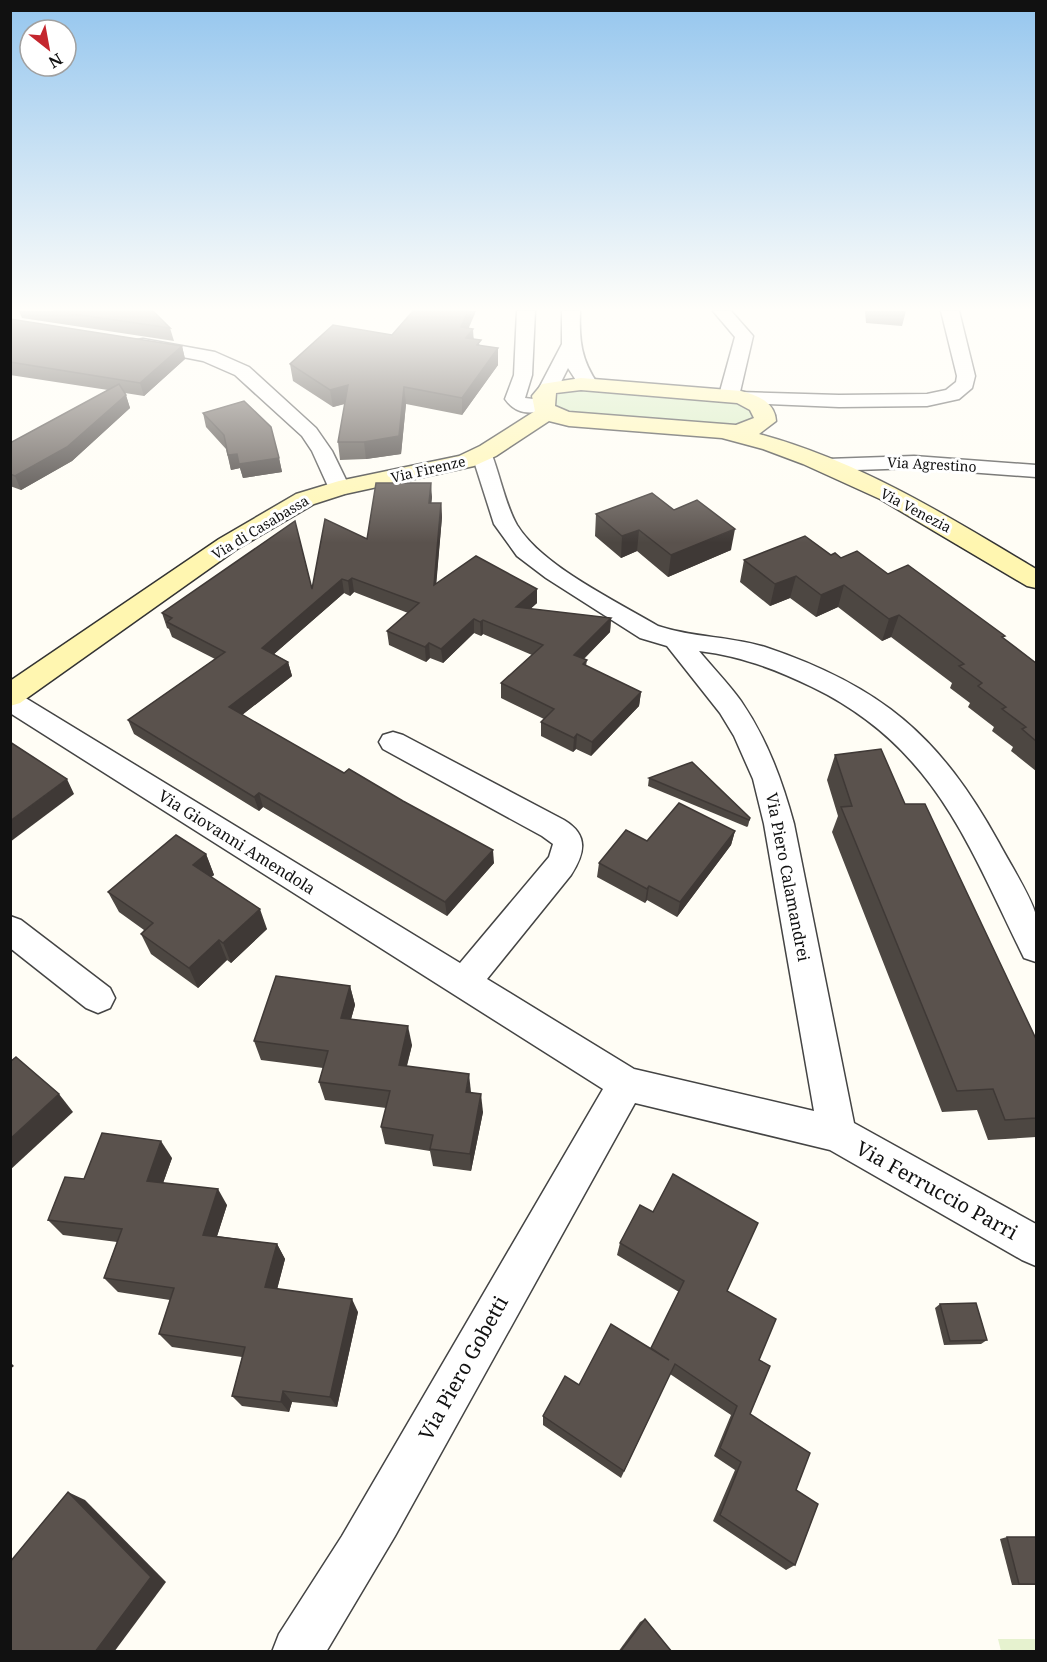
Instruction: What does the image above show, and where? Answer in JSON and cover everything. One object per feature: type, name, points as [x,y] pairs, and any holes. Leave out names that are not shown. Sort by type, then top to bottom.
[{"type":"street","points":[[261,389],[309,432],[322,451],[339,488]]},
{"type":"street","points":[[518,389],[514,399],[521,406],[547,402],[569,419],[726,431],[752,429],[766,419],[791,407],[839,401]]},
{"type":"street","name":"Via Firenze","points":[[547,402],[553,389]]},
{"type":"street","name":"Via Firenze","points":[[339,488],[456,464],[483,455],[561,389]]},
{"type":"street","points":[[644,389],[839,401],[927,400],[947,396],[961,389]]},
{"type":"street","points":[[735,396],[736,389]]},
{"type":"street","name":"Via Venezia","points":[[735,396],[758,405],[764,411],[777,437],[791,450]]},
{"type":"street","name":"Via Venezia","points":[[726,431],[791,450],[827,465],[935,520],[1036,580]]},
{"type":"street","points":[[483,455],[505,524],[525,551],[554,573],[640,627],[657,635],[676,640],[732,647],[767,658],[849,695],[902,732],[929,762],[962,808],[1036,948]]},
{"type":"street","name":"Via Agrestino","points":[[827,465],[914,462],[1036,471]]},
{"type":"street","name":"Via di Casabassa","points":[[10,696],[246,532],[305,499],[339,488]]},
{"type":"street","name":"Via Piero Calamandrei","points":[[676,640],[730,706],[748,735],[767,778],[779,824],[837,1134]]},
{"type":"street","name":"Via Giovanni Amendola","points":[[10,700],[627,1083]]},
{"type":"street","points":[[393,742],[554,828],[568,843],[566,856],[560,866],[465,983]]},
{"type":"street","points":[[10,929],[98,998]]},
{"type":"street","points":[[627,1083],[837,1134]]},
{"type":"street","name":"Via Piero Gobetti","points":[[297,1652],[362,1549],[513,1279],[627,1083]]},
{"type":"street","name":"Via Ferruccio Parri","points":[[837,1134],[1036,1246]]},
{"type":"green space","points":[[572,389],[727,399],[747,404],[755,417],[734,426],[566,412],[557,408],[555,404],[557,395]]},
{"type":"green space","points":[[998,1639],[1036,1639],[1036,1651],[1001,1651]]},
{"type":"building","points":[[111,389],[122,389],[126,395],[67,447],[15,476],[10,474],[10,442]]},
{"type":"building","points":[[347,389],[404,389],[399,436],[364,442],[338,442]]},
{"type":"building","points":[[412,389],[469,389],[462,398]]},
{"type":"building","points":[[244,401],[271,427],[279,458],[239,464],[237,454],[228,455],[224,435],[203,413]]},
{"type":"building","points":[[376,483],[431,483],[429,503],[441,503],[434,585],[476,556],[537,589],[516,607],[611,618],[574,655],[587,660],[583,664],[641,692],[592,742],[577,734],[574,738],[541,722],[554,709],[501,683],[543,645],[483,620],[480,622],[474,619],[441,649],[429,643],[425,647],[387,631],[419,603],[352,578],[348,581],[342,579],[262,648],[288,662],[229,707],[344,773],[349,769],[493,850],[445,902],[259,793],[254,797],[128,720],[225,652],[167,622],[172,618],[162,613],[295,521],[312,589],[325,519],[367,539]]},
{"type":"building","points":[[652,493],[674,510],[697,500],[735,529],[671,555],[639,530],[622,536],[596,514]]},
{"type":"building","points":[[805,536],[831,555],[835,553],[841,558],[857,551],[888,574],[908,565],[1005,636],[1002,637],[1036,663],[1036,741],[1022,729],[1026,727],[1002,709],[1006,707],[978,686],[982,683],[959,666],[964,664],[899,615],[889,619],[844,585],[821,595],[796,576],[775,584],[744,560]]},
{"type":"building","points":[[10,742],[67,779],[10,821]]},
{"type":"building","points":[[881,749],[905,804],[925,804],[1036,1039],[1036,1118],[1005,1120],[993,1089],[957,1091],[841,807],[852,806],[835,755]]},
{"type":"building","points":[[692,762],[750,818],[749,820],[649,778]]},
{"type":"building","points":[[679,803],[735,831],[680,902],[649,886],[647,889],[599,863],[626,830],[647,841]]},
{"type":"building","points":[[176,835],[206,854],[193,865],[260,909],[223,943],[219,940],[189,968],[141,934],[153,923],[108,892]]},
{"type":"building","points":[[276,976],[350,986],[341,1018],[408,1026],[399,1065],[469,1074],[466,1092],[481,1094],[470,1154],[430,1149],[433,1135],[381,1127],[390,1091],[319,1082],[328,1051],[254,1041]]},
{"type":"building","points":[[16,1057],[59,1094],[10,1139],[10,1062]]},
{"type":"building","points":[[102,1133],[161,1141],[147,1181],[218,1189],[203,1235],[277,1244],[265,1287],[352,1299],[330,1397],[283,1391],[281,1402],[232,1396],[245,1347],[159,1334],[174,1288],[104,1278],[122,1229],[48,1220],[65,1177],[84,1179]]},
{"type":"building","points":[[673,1174],[758,1223],[727,1291],[776,1319],[759,1360],[770,1366],[750,1414],[810,1453],[796,1490],[818,1504],[795,1565],[720,1515],[741,1462],[720,1448],[737,1406],[675,1364],[624,1471],[543,1416],[565,1376],[579,1385],[611,1324],[669,1360],[651,1348],[684,1281],[620,1243],[640,1205],[653,1212]]},
{"type":"building","points":[[976,1303],[987,1340],[950,1341],[940,1304]]},
{"type":"building","points":[[68,1492],[151,1577],[95,1652],[10,1652],[10,1562]]},
{"type":"building","points":[[1007,1537],[1036,1537],[1036,1584],[1019,1584]]},
{"type":"building","points":[[645,1619],[672,1652],[620,1652]]}]
